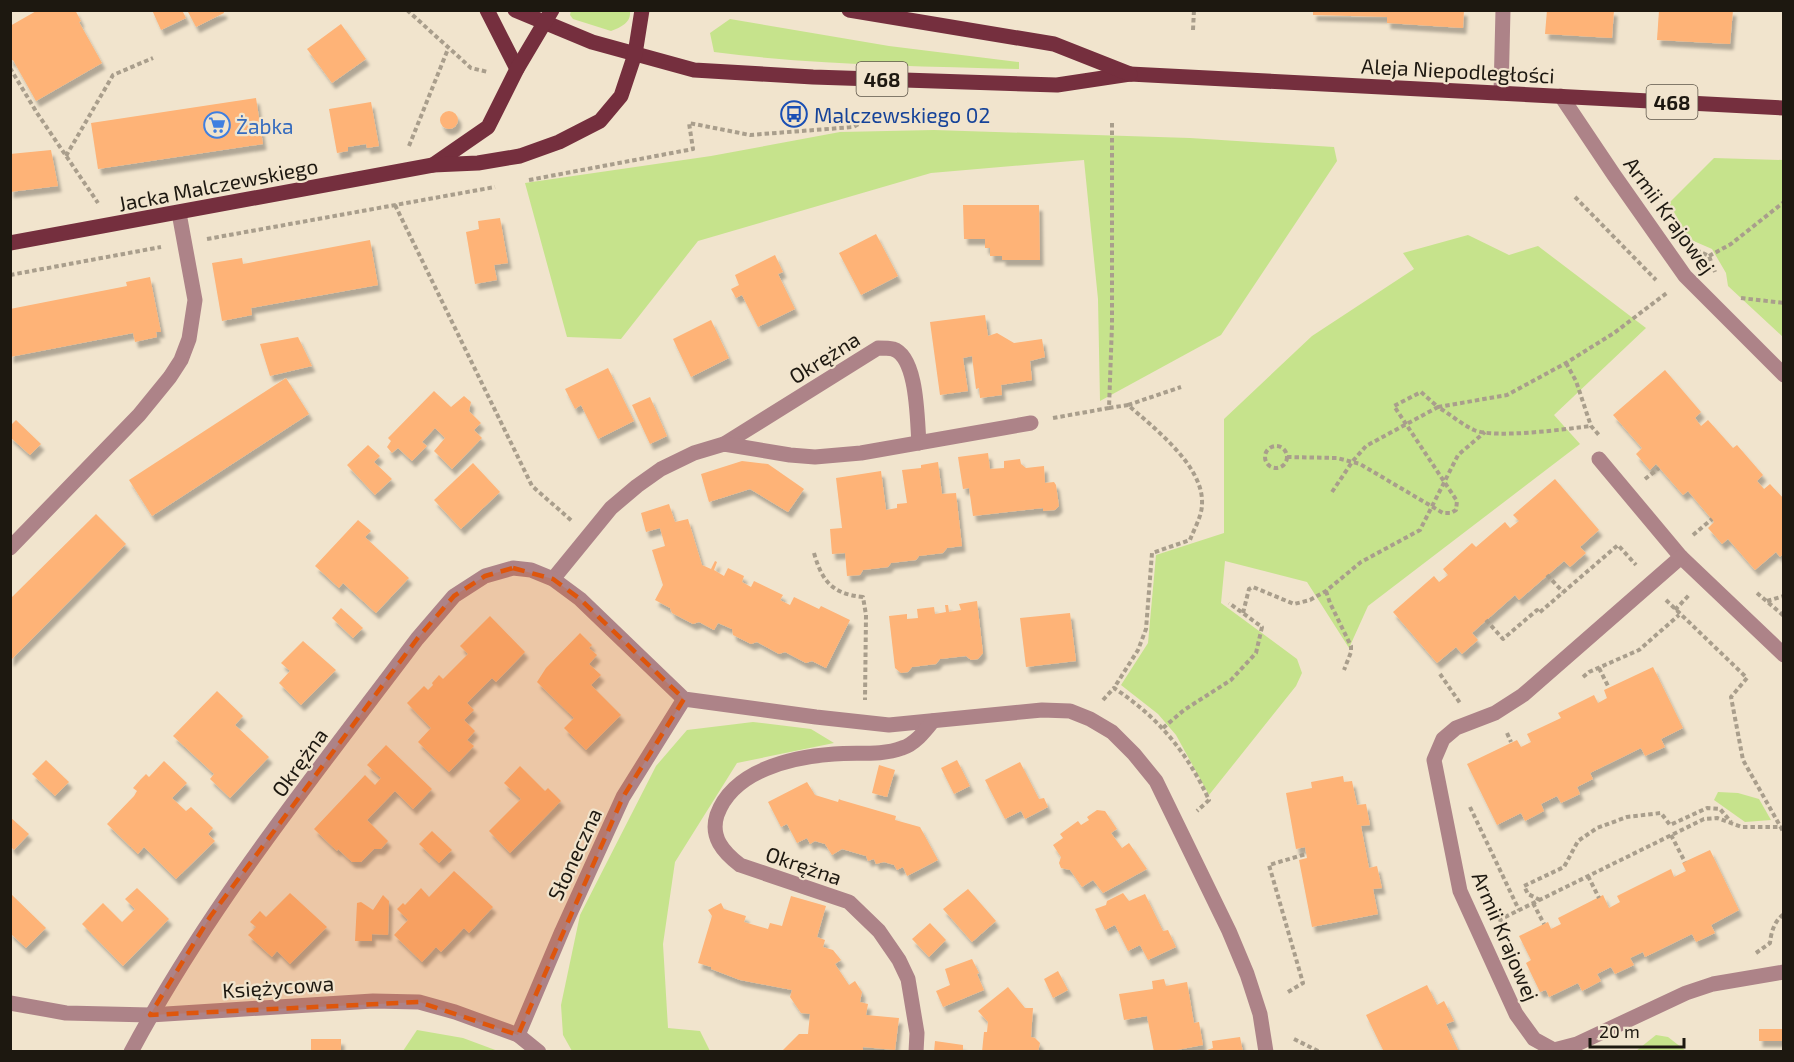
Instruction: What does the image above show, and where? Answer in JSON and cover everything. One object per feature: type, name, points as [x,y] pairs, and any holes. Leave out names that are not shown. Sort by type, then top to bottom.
[{"type":"main road","points":[[487,10],[517,69]]},
{"type":"main road","name":"Aleja Niepodległości","points":[[514,10],[548,17],[592,42],[694,70],[813,77],[1057,85],[1130,74],[1784,108]]},
{"type":"main road","name":"Jacka Malczewskiego","points":[[10,243],[433,165],[478,163],[520,156],[600,122],[621,96],[635,54],[642,10]]},
{"type":"main road","name":"Aleja Niepodległości","points":[[849,10],[1054,44],[1130,74]]},
{"type":"main road","points":[[517,69],[548,17]]},
{"type":"main road","name":"Jacka Malczewskiego","points":[[433,165],[488,127],[517,69]]},
{"type":"street","points":[[1501,93],[1503,10]]},
{"type":"street","name":"Armii Krajowej","points":[[1561,96],[1685,276],[1784,375]]},
{"type":"street","points":[[10,548],[139,415],[181,360],[189,339],[195,300],[179,213]]},
{"type":"street","name":"Okrężna","points":[[554,579],[611,508],[637,486],[672,463],[694,453],[724,444],[878,348],[894,349],[903,357],[914,379],[919,442]]},
{"type":"street","name":"Okrężna","points":[[724,444],[815,457],[861,453],[1031,423]]},
{"type":"street","points":[[1599,459],[1681,557],[1784,655]]},
{"type":"street","name":"Armii Krajowej","points":[[1681,557],[1523,695],[1495,713],[1456,728],[1443,739],[1434,760],[1460,891],[1516,1014],[1534,1039],[1554,1050],[1577,1044],[1686,993],[1713,984],[1784,972]]},
{"type":"street","name":"Okrężna","points":[[131,1052],[150,1015],[210,917],[411,648],[454,596],[485,576],[513,567],[531,570],[554,579],[580,599],[684,699]]},
{"type":"street","points":[[684,699],[816,717],[890,724],[1042,710],[1070,711],[1112,732],[1156,781],[1229,931],[1247,974],[1260,1014],[1266,1052]]},
{"type":"street","name":"Słoneczna","points":[[519,1035],[562,931],[623,797],[684,699]]},
{"type":"street","name":"Okrężna","points":[[916,1052],[916,1033],[908,979],[899,960],[879,931],[849,902],[740,865],[725,853],[717,839],[714,824],[720,806],[733,789],[757,773],[792,760],[833,754],[891,751],[905,747],[923,735],[933,721]]},
{"type":"street","name":"Księżycowa","points":[[10,1003],[66,1013],[150,1015],[373,1001],[419,1002],[519,1035],[539,1052]]},
{"type":"path","points":[[407,10],[471,68],[488,72]]},
{"type":"path","points":[[1193,30],[1194,10]]},
{"type":"path","points":[[409,146],[448,49]]},
{"type":"path","points":[[66,156],[113,75],[153,58]]},
{"type":"path","points":[[10,68],[37,114],[98,204],[109,201]]},
{"type":"path","points":[[520,182],[693,149],[689,123],[750,135],[853,127],[875,115]]},
{"type":"path","points":[[1109,408],[1112,325],[1112,122]]},
{"type":"path","points":[[10,275],[497,186]]},
{"type":"path","points":[[1709,256],[1731,244],[1784,202]]},
{"type":"path","points":[[395,205],[532,486],[588,536]]},
{"type":"path","points":[[1332,492],[1366,446],[1438,407],[1508,395],[1614,333],[1668,291]]},
{"type":"path","points":[[1739,298],[1784,303]]},
{"type":"path","points":[[1287,457],[1337,458],[1360,464],[1443,513],[1451,513],[1456,510],[1457,501],[1394,406],[1421,392],[1438,407],[1474,430],[1485,432],[1554,430],[1591,426],[1576,381],[1566,363]]},
{"type":"path","points":[[1031,423],[1128,405],[1181,387]]},
{"type":"path","points":[[1114,688],[1138,650],[1146,628],[1152,553],[1190,540],[1202,504],[1197,478],[1178,452],[1128,405]]},
{"type":"path","points":[[1243,613],[1249,589],[1253,588],[1294,604],[1310,600],[1326,591],[1361,562],[1420,530],[1458,455],[1485,432]]},
{"type":"path","points":[[1273,446],[1283,448],[1287,457],[1285,465],[1278,469],[1270,467],[1264,460],[1265,452],[1273,446]]},
{"type":"path","points":[[1640,483],[1659,468]]},
{"type":"path","points":[[1688,540],[1712,519]]},
{"type":"path","points":[[1486,620],[1503,639],[1537,610],[1539,613],[1618,545],[1679,615],[1747,678],[1731,697],[1743,760],[1784,833]]},
{"type":"path","points":[[814,553],[819,572],[825,581],[849,596],[863,597],[866,615],[865,704]]},
{"type":"path","points":[[1547,575],[1563,592]]},
{"type":"path","points":[[1326,591],[1351,646],[1344,670]]},
{"type":"path","points":[[1767,601],[1784,596]]},
{"type":"path","points":[[1164,728],[1184,710],[1231,680],[1256,653],[1262,627],[1228,603]]},
{"type":"path","points":[[1580,680],[1599,668],[1639,650],[1679,615]]},
{"type":"path","points":[[1599,668],[1609,688]]},
{"type":"path","points":[[1511,742],[1505,730],[1513,727]]},
{"type":"path","points":[[1469,807],[1519,910]]},
{"type":"path","points":[[1540,900],[1528,894],[1524,886],[1564,867],[1578,841],[1597,828],[1627,816],[1661,813],[1670,825],[1707,808],[1720,809],[1731,823]]},
{"type":"path","points":[[1499,926],[1501,919],[1704,819],[1717,818],[1742,827],[1780,827]]},
{"type":"path","points":[[1671,835],[1685,862]]},
{"type":"path","points":[[1288,992],[1303,983],[1269,865],[1306,854]]},
{"type":"path","points":[[1588,876],[1599,898]]},
{"type":"path","points":[[1533,903],[1544,924]]},
{"type":"path","points":[[1757,951],[1770,943],[1771,932],[1780,916],[1784,914]]},
{"type":"path","points":[[1294,1039],[1320,1052]]},
{"type":"highlighted area","points":[[513,568],[553,579],[580,599],[684,699],[623,797],[518,1035],[419,1002],[150,1015],[210,917],[417,639],[454,596],[485,576]]},
{"type":"green space","points":[[571,10],[630,11],[630,15],[625,24],[611,31],[573,19],[570,15]]},
{"type":"green space","points":[[730,19],[889,46],[1019,62],[1019,69],[827,62],[714,52],[710,33]]},
{"type":"green space","points":[[934,130],[1190,138],[1334,147],[1337,161],[1221,335],[1100,401],[1098,299],[1084,160],[931,173],[698,241],[621,339],[567,337],[525,183],[711,156],[840,132]]},
{"type":"green space","points":[[1714,158],[1783,160],[1783,337],[1728,286],[1726,273],[1712,249],[1689,239],[1669,203]]},
{"type":"green space","points":[[1468,235],[1509,255],[1538,246],[1646,328],[1554,415],[1580,444],[1368,606],[1349,648],[1307,582],[1225,561],[1221,603],[1297,659],[1302,673],[1296,686],[1209,795],[1176,735],[1158,714],[1121,685],[1148,643],[1156,555],[1224,533],[1224,419],[1312,336],[1414,269],[1403,253]]},
{"type":"green space","points":[[753,722],[811,729],[834,743],[737,763],[675,862],[663,944],[668,1028],[700,1031],[710,1051],[572,1051],[563,1035],[561,1005],[580,915],[656,766],[687,730]]},
{"type":"green space","points":[[1718,792],[1738,793],[1759,799],[1771,820],[1745,822],[1714,800]]},
{"type":"green space","points":[[417,1030],[463,1038],[498,1051],[403,1051]]},
{"type":"green space","points":[[1656,1035],[1668,1037],[1686,1051],[1636,1051]]},
{"type":"building","points":[[38,10],[75,10],[81,21],[79,22],[102,63],[36,101],[13,60],[10,61],[10,26]]},
{"type":"building","points":[[152,10],[182,10],[186,18],[161,30]]},
{"type":"building","points":[[187,10],[223,10],[224,13],[196,27]]},
{"type":"building","points":[[1313,10],[1464,10],[1463,28],[1387,23],[1387,17],[1313,15]]},
{"type":"building","points":[[1547,10],[1614,10],[1612,38],[1545,34]]},
{"type":"building","points":[[1659,10],[1733,10],[1730,44],[1657,40]]},
{"type":"building","points":[[341,24],[366,59],[332,83],[307,49]]},
{"type":"building","points":[[256,98],[263,144],[98,169],[91,123]]},
{"type":"building","points":[[371,102],[379,146],[367,148],[366,144],[348,147],[348,151],[337,153],[329,109]]},
{"type":"building","points":[[449,111],[455,114],[458,120],[455,126],[449,129],[443,126],[440,120],[443,114]]},
{"type":"building","points":[[51,150],[58,186],[10,192],[10,154]]},
{"type":"building","points":[[963,205],[1039,205],[1040,260],[1002,260],[1002,256],[990,256],[990,248],[985,248],[985,239],[964,239]]},
{"type":"building","points":[[500,218],[508,263],[494,265],[497,280],[475,284],[466,232],[479,229],[478,221]]},
{"type":"building","points":[[876,234],[898,276],[861,295],[839,253]]},
{"type":"building","points":[[370,240],[378,285],[251,308],[252,315],[222,321],[212,263],[242,258],[243,264]]},
{"type":"building","points":[[775,255],[783,272],[778,274],[795,309],[758,327],[742,295],[736,298],[731,289],[739,285],[735,275]]},
{"type":"building","points":[[150,277],[161,332],[156,332],[157,337],[135,342],[133,333],[10,357],[10,309],[127,286],[126,282]]},
{"type":"building","points":[[985,315],[988,336],[997,333],[1014,343],[1042,339],[1045,357],[1030,361],[1032,380],[1001,385],[1002,395],[980,398],[979,388],[976,389],[972,356],[963,358],[968,391],[940,395],[930,322]]},
{"type":"building","points":[[711,320],[729,358],[691,377],[673,339]]},
{"type":"building","points":[[298,337],[312,366],[270,376],[260,344]]},
{"type":"building","points":[[608,368],[634,421],[598,439],[581,405],[575,409],[565,389]]},
{"type":"building","points":[[1665,370],[1701,412],[1695,418],[1701,426],[1708,420],[1733,448],[1737,445],[1763,475],[1757,481],[1764,489],[1770,484],[1784,499],[1784,553],[1780,557],[1776,552],[1755,570],[1728,539],[1722,544],[1708,528],[1714,522],[1688,491],[1683,495],[1656,464],[1650,470],[1636,454],[1642,448],[1613,415]]},
{"type":"building","points":[[286,378],[309,414],[152,516],[129,480]]},
{"type":"building","points":[[434,391],[451,407],[464,396],[471,402],[469,411],[481,423],[474,430],[482,438],[452,469],[434,451],[445,438],[435,428],[422,442],[427,446],[412,461],[398,448],[392,453],[387,447],[391,441],[388,438]]},
{"type":"building","points":[[650,397],[667,436],[650,444],[632,405]]},
{"type":"building","points":[[16,420],[41,444],[30,455],[10,437],[10,426]]},
{"type":"building","points":[[368,445],[380,456],[374,462],[392,479],[375,495],[347,465]]},
{"type":"building","points":[[988,453],[990,469],[1004,468],[1004,461],[1020,459],[1021,464],[1026,468],[1044,466],[1045,483],[1054,482],[1056,485],[1059,506],[1055,510],[1043,511],[1043,508],[973,516],[969,488],[963,489],[958,457]]},
{"type":"building","points":[[742,461],[768,464],[804,489],[788,512],[750,489],[709,502],[701,474]]},
{"type":"building","points":[[938,462],[942,494],[956,493],[962,546],[947,548],[943,553],[919,556],[916,560],[891,563],[888,567],[863,570],[860,575],[847,576],[845,553],[832,554],[830,529],[842,528],[836,478],[881,471],[886,510],[897,508],[897,504],[907,503],[902,470],[921,468],[921,465]]},
{"type":"building","points":[[473,463],[500,492],[461,529],[434,500]]},
{"type":"building","points":[[1555,479],[1599,530],[1580,547],[1586,553],[1570,567],[1564,561],[1519,600],[1515,595],[1472,633],[1478,640],[1462,654],[1456,647],[1437,663],[1393,612],[1434,576],[1439,582],[1448,575],[1443,569],[1472,543],[1476,547],[1505,522],[1510,528],[1519,521],[1513,515]]},
{"type":"building","points":[[669,504],[675,522],[688,519],[702,565],[711,569],[715,561],[717,562],[714,570],[724,576],[728,568],[744,576],[742,582],[751,587],[754,581],[783,595],[780,600],[790,605],[794,597],[819,609],[821,606],[850,620],[826,668],[812,661],[806,663],[785,652],[779,654],[757,642],[751,644],[733,635],[732,629],[718,623],[714,630],[699,622],[693,624],[672,613],[670,608],[655,600],[663,585],[652,550],[665,546],[660,528],[646,532],[641,513]]},
{"type":"building","points":[[96,514],[126,544],[10,661],[10,599]]},
{"type":"building","points":[[358,520],[371,531],[365,537],[409,578],[376,613],[343,583],[339,588],[315,566]]},
{"type":"building","points":[[977,601],[983,653],[978,659],[971,660],[966,656],[940,659],[936,664],[912,667],[908,672],[901,673],[895,668],[889,616],[907,614],[907,619],[918,618],[917,609],[934,607],[935,614],[946,612],[945,605],[948,605],[949,612],[961,610],[959,604]]},
{"type":"building","points":[[341,608],[363,628],[353,638],[332,618]]},
{"type":"building","points":[[1070,613],[1076,661],[1026,667],[1020,618]]},
{"type":"building","points":[[490,616],[525,652],[496,682],[492,678],[467,703],[474,710],[464,720],[475,731],[467,740],[474,746],[449,772],[418,742],[431,728],[407,703],[424,686],[428,690],[439,675],[443,679],[468,654],[460,646]]},
{"type":"building","points":[[580,633],[592,645],[589,648],[597,655],[589,664],[601,675],[591,685],[621,715],[586,750],[564,728],[574,718],[537,682],[546,668]]},
{"type":"building","points":[[303,641],[336,670],[301,705],[279,683],[290,671],[281,663]]},
{"type":"building","points":[[1653,667],[1683,728],[1661,739],[1665,747],[1645,756],[1641,748],[1590,773],[1593,779],[1577,787],[1580,794],[1561,803],[1557,796],[1541,804],[1544,811],[1525,821],[1521,813],[1497,825],[1467,764],[1517,740],[1521,747],[1531,742],[1527,734],[1561,718],[1558,713],[1594,695],[1598,703],[1607,698],[1604,690]]},
{"type":"building","points":[[217,691],[243,716],[235,725],[269,757],[230,798],[210,779],[214,774],[173,736]]},
{"type":"building","points":[[386,745],[432,789],[413,809],[395,791],[367,820],[388,841],[381,849],[374,849],[361,862],[352,862],[314,829],[365,775],[375,785],[381,778],[367,765]]},
{"type":"building","points":[[46,760],[69,782],[55,796],[32,774]]},
{"type":"building","points":[[957,760],[970,786],[954,794],[941,768]]},
{"type":"building","points":[[164,761],[187,783],[172,798],[186,811],[191,807],[213,828],[208,834],[215,841],[176,879],[144,847],[138,854],[107,824],[134,796],[137,791],[133,788],[141,779],[146,774],[149,777]]},
{"type":"building","points":[[1020,762],[1039,799],[1044,798],[1048,807],[1025,819],[1021,811],[1005,819],[985,780]]},
{"type":"building","points":[[879,765],[895,770],[887,797],[872,793]]},
{"type":"building","points":[[520,766],[545,791],[548,788],[561,801],[510,853],[489,831],[521,799],[504,783]]},
{"type":"building","points":[[1343,776],[1344,782],[1352,781],[1357,805],[1366,804],[1370,825],[1361,826],[1369,868],[1377,866],[1382,888],[1373,889],[1378,914],[1312,927],[1299,860],[1307,858],[1305,847],[1296,849],[1286,793],[1312,788],[1311,782]]},
{"type":"building","points":[[807,782],[815,795],[838,802],[839,799],[896,816],[895,820],[920,827],[938,860],[907,876],[903,867],[897,870],[894,865],[884,862],[876,864],[874,859],[868,861],[866,856],[842,849],[832,855],[825,844],[815,841],[810,844],[807,838],[797,843],[787,824],[781,827],[768,802]]},
{"type":"building","points":[[1097,810],[1105,811],[1117,829],[1111,833],[1122,848],[1129,843],[1147,869],[1103,893],[1093,880],[1082,887],[1070,870],[1061,868],[1059,863],[1061,857],[1053,845],[1063,838],[1060,834],[1078,821],[1081,825],[1089,820],[1087,817]]},
{"type":"building","points":[[10,817],[29,834],[14,850],[10,846]]},
{"type":"building","points":[[432,831],[452,850],[439,863],[419,844]]},
{"type":"building","points":[[1710,850],[1739,910],[1711,925],[1715,933],[1696,942],[1692,934],[1645,957],[1643,952],[1630,958],[1634,965],[1615,974],[1611,967],[1597,974],[1601,981],[1582,991],[1578,983],[1549,997],[1546,990],[1540,992],[1526,963],[1531,960],[1519,936],[1548,922],[1551,929],[1561,924],[1558,918],[1603,895],[1609,908],[1620,902],[1617,896],[1671,869],[1674,877],[1686,871],[1682,863]]},
{"type":"building","points":[[454,871],[493,907],[469,933],[464,928],[441,952],[436,947],[422,962],[394,935],[408,920],[397,909],[403,903],[405,905],[421,888],[429,897]]},
{"type":"building","points":[[137,888],[169,919],[123,966],[82,924],[103,903],[122,922],[135,909],[125,899]]},
{"type":"building","points":[[968,889],[996,921],[972,942],[943,909]]},
{"type":"building","points":[[10,893],[46,928],[26,948],[10,933]]},
{"type":"building","points":[[290,893],[327,927],[290,964],[277,951],[272,957],[248,935],[256,927],[250,922],[260,911],[266,917]]},
{"type":"building","points":[[1123,893],[1129,901],[1145,894],[1163,931],[1168,930],[1176,947],[1148,960],[1140,945],[1128,951],[1115,925],[1105,930],[1095,909],[1106,905],[1107,901]]},
{"type":"building","points":[[383,895],[389,901],[388,935],[372,934],[372,941],[355,941],[357,903],[361,902],[373,910]]},
{"type":"building","points":[[791,896],[826,906],[817,937],[825,940],[823,947],[833,950],[841,960],[835,964],[849,985],[855,981],[862,992],[860,1002],[868,1004],[866,1015],[899,1018],[895,1050],[863,1047],[863,1052],[781,1052],[799,1034],[808,1034],[810,1014],[801,1013],[790,997],[792,990],[740,980],[698,963],[712,916],[708,910],[721,903],[724,909],[746,916],[744,922],[768,929],[770,923],[782,926]]},
{"type":"building","points":[[930,923],[946,940],[929,957],[912,939]]},
{"type":"building","points":[[972,959],[984,990],[943,1007],[936,991],[950,985],[945,969]]},
{"type":"building","points":[[1058,971],[1068,990],[1053,998],[1044,979]]},
{"type":"building","points":[[1164,979],[1166,986],[1187,982],[1194,1023],[1199,1022],[1203,1045],[1154,1052],[1147,1016],[1124,1020],[1119,994],[1153,989],[1152,981]]},
{"type":"building","points":[[1427,985],[1437,1005],[1444,1001],[1454,1021],[1446,1024],[1459,1052],[1384,1052],[1366,1015]]},
{"type":"building","points":[[1008,987],[1025,1008],[1033,1008],[1031,1037],[1040,1043],[1038,1052],[982,1052],[984,1032],[987,1032],[988,1022],[978,1011]]},
{"type":"building","points":[[1759,1029],[1782,1029],[1782,1041],[1759,1041]]},
{"type":"building","points":[[1240,1037],[1243,1052],[1201,1052],[1213,1048],[1212,1041]]},
{"type":"building","points":[[311,1039],[341,1039],[341,1052],[311,1052]]},
{"type":"building","points":[[935,1041],[963,1045],[963,1052],[934,1052]]},
{"type":"place","name":"Malczewskiego 02","points":[[794,114]]},
{"type":"place","name":"Żabka","points":[[217,125]]}]
